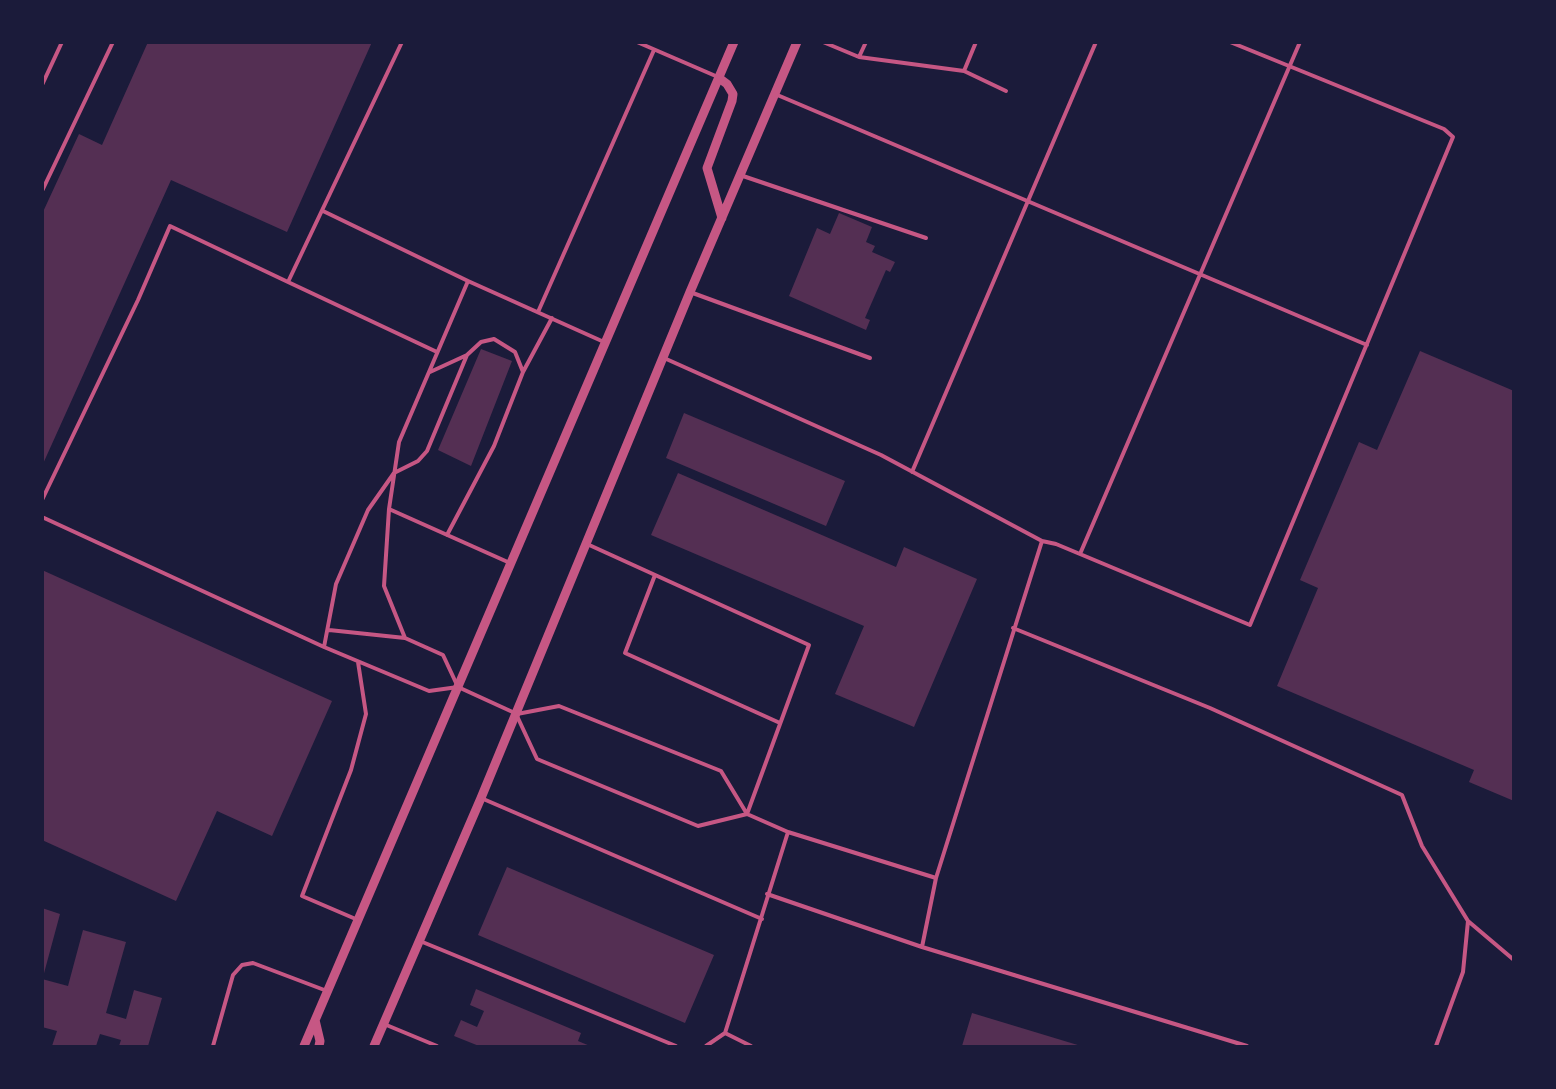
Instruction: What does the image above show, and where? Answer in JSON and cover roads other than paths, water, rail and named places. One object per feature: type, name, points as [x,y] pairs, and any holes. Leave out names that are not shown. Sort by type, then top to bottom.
[{"type":"street","points":[[304,1046],[734,42]]},
{"type":"street","points":[[374,1046],[481,798],[690,292],[797,42]]},
{"type":"street","points":[[719,78],[733,94],[707,168],[722,218]]},
{"type":"street","points":[[315,1020],[320,1041],[319,1046]]},
{"type":"lane","points":[[42,85],[62,42]]},
{"type":"lane","points":[[42,191],[113,42]]},
{"type":"lane","points":[[288,282],[402,42]]},
{"type":"lane","points":[[637,42],[719,78]]},
{"type":"lane","points":[[823,42],[859,57],[964,71],[1006,91]]},
{"type":"lane","points":[[859,57],[866,42]]},
{"type":"lane","points":[[912,472],[1096,42]]},
{"type":"lane","points":[[663,358],[881,456],[1042,541],[1056,544],[1250,625],[1453,137],[1444,129],[1230,42]]},
{"type":"lane","points":[[1080,554],[1300,42]]},
{"type":"lane","points":[[964,71],[975,43]]},
{"type":"lane","points":[[538,312],[654,50]]},
{"type":"lane","points":[[775,94],[1367,345]]},
{"type":"lane","points":[[740,175],[926,238]]},
{"type":"lane","points":[[323,211],[468,281],[606,343]]},
{"type":"lane","points":[[42,500],[138,300],[170,226],[437,352]]},
{"type":"lane","points":[[405,638],[384,586],[388,509],[399,442],[468,281]]},
{"type":"lane","points":[[690,292],[870,358]]},
{"type":"lane","points":[[447,535],[494,446],[522,372],[552,318]]},
{"type":"lane","points":[[429,372],[467,355],[481,342],[494,339],[515,352],[522,372]]},
{"type":"lane","points":[[324,648],[329,630],[336,584],[368,510],[394,473],[418,461],[427,451],[467,355]]},
{"type":"lane","points":[[388,509],[511,563]]},
{"type":"lane","points":[[42,517],[324,648],[429,691],[458,687],[516,714],[559,706],[721,771],[747,814],[788,832],[936,878]]},
{"type":"lane","points":[[922,947],[936,878],[1013,628],[1042,541]]},
{"type":"lane","points":[[587,544],[809,645],[747,814]]},
{"type":"lane","points":[[655,575],[625,653],[780,723]]},
{"type":"lane","points":[[1013,628],[1210,708],[1402,795],[1422,846],[1468,922],[1514,960]]},
{"type":"lane","points":[[329,630],[405,638],[443,655],[458,687]]},
{"type":"lane","points":[[358,662],[366,714],[351,770],[302,896],[358,920]]},
{"type":"lane","points":[[516,714],[537,759],[698,826],[747,814]]},
{"type":"lane","points":[[481,798],[762,919]]},
{"type":"lane","points":[[706,1046],[725,1033],[788,832]]},
{"type":"lane","points":[[767,894],[922,947],[1247,1046]]},
{"type":"lane","points":[[1436,1046],[1462,972],[1468,922]]},
{"type":"lane","points":[[420,941],[676,1046]]},
{"type":"lane","points":[[213,1046],[233,975],[242,965],[252,963],[328,991]]},
{"type":"lane","points":[[384,1024],[438,1046]]},
{"type":"lane","points":[[725,1033],[751,1046]]}]
